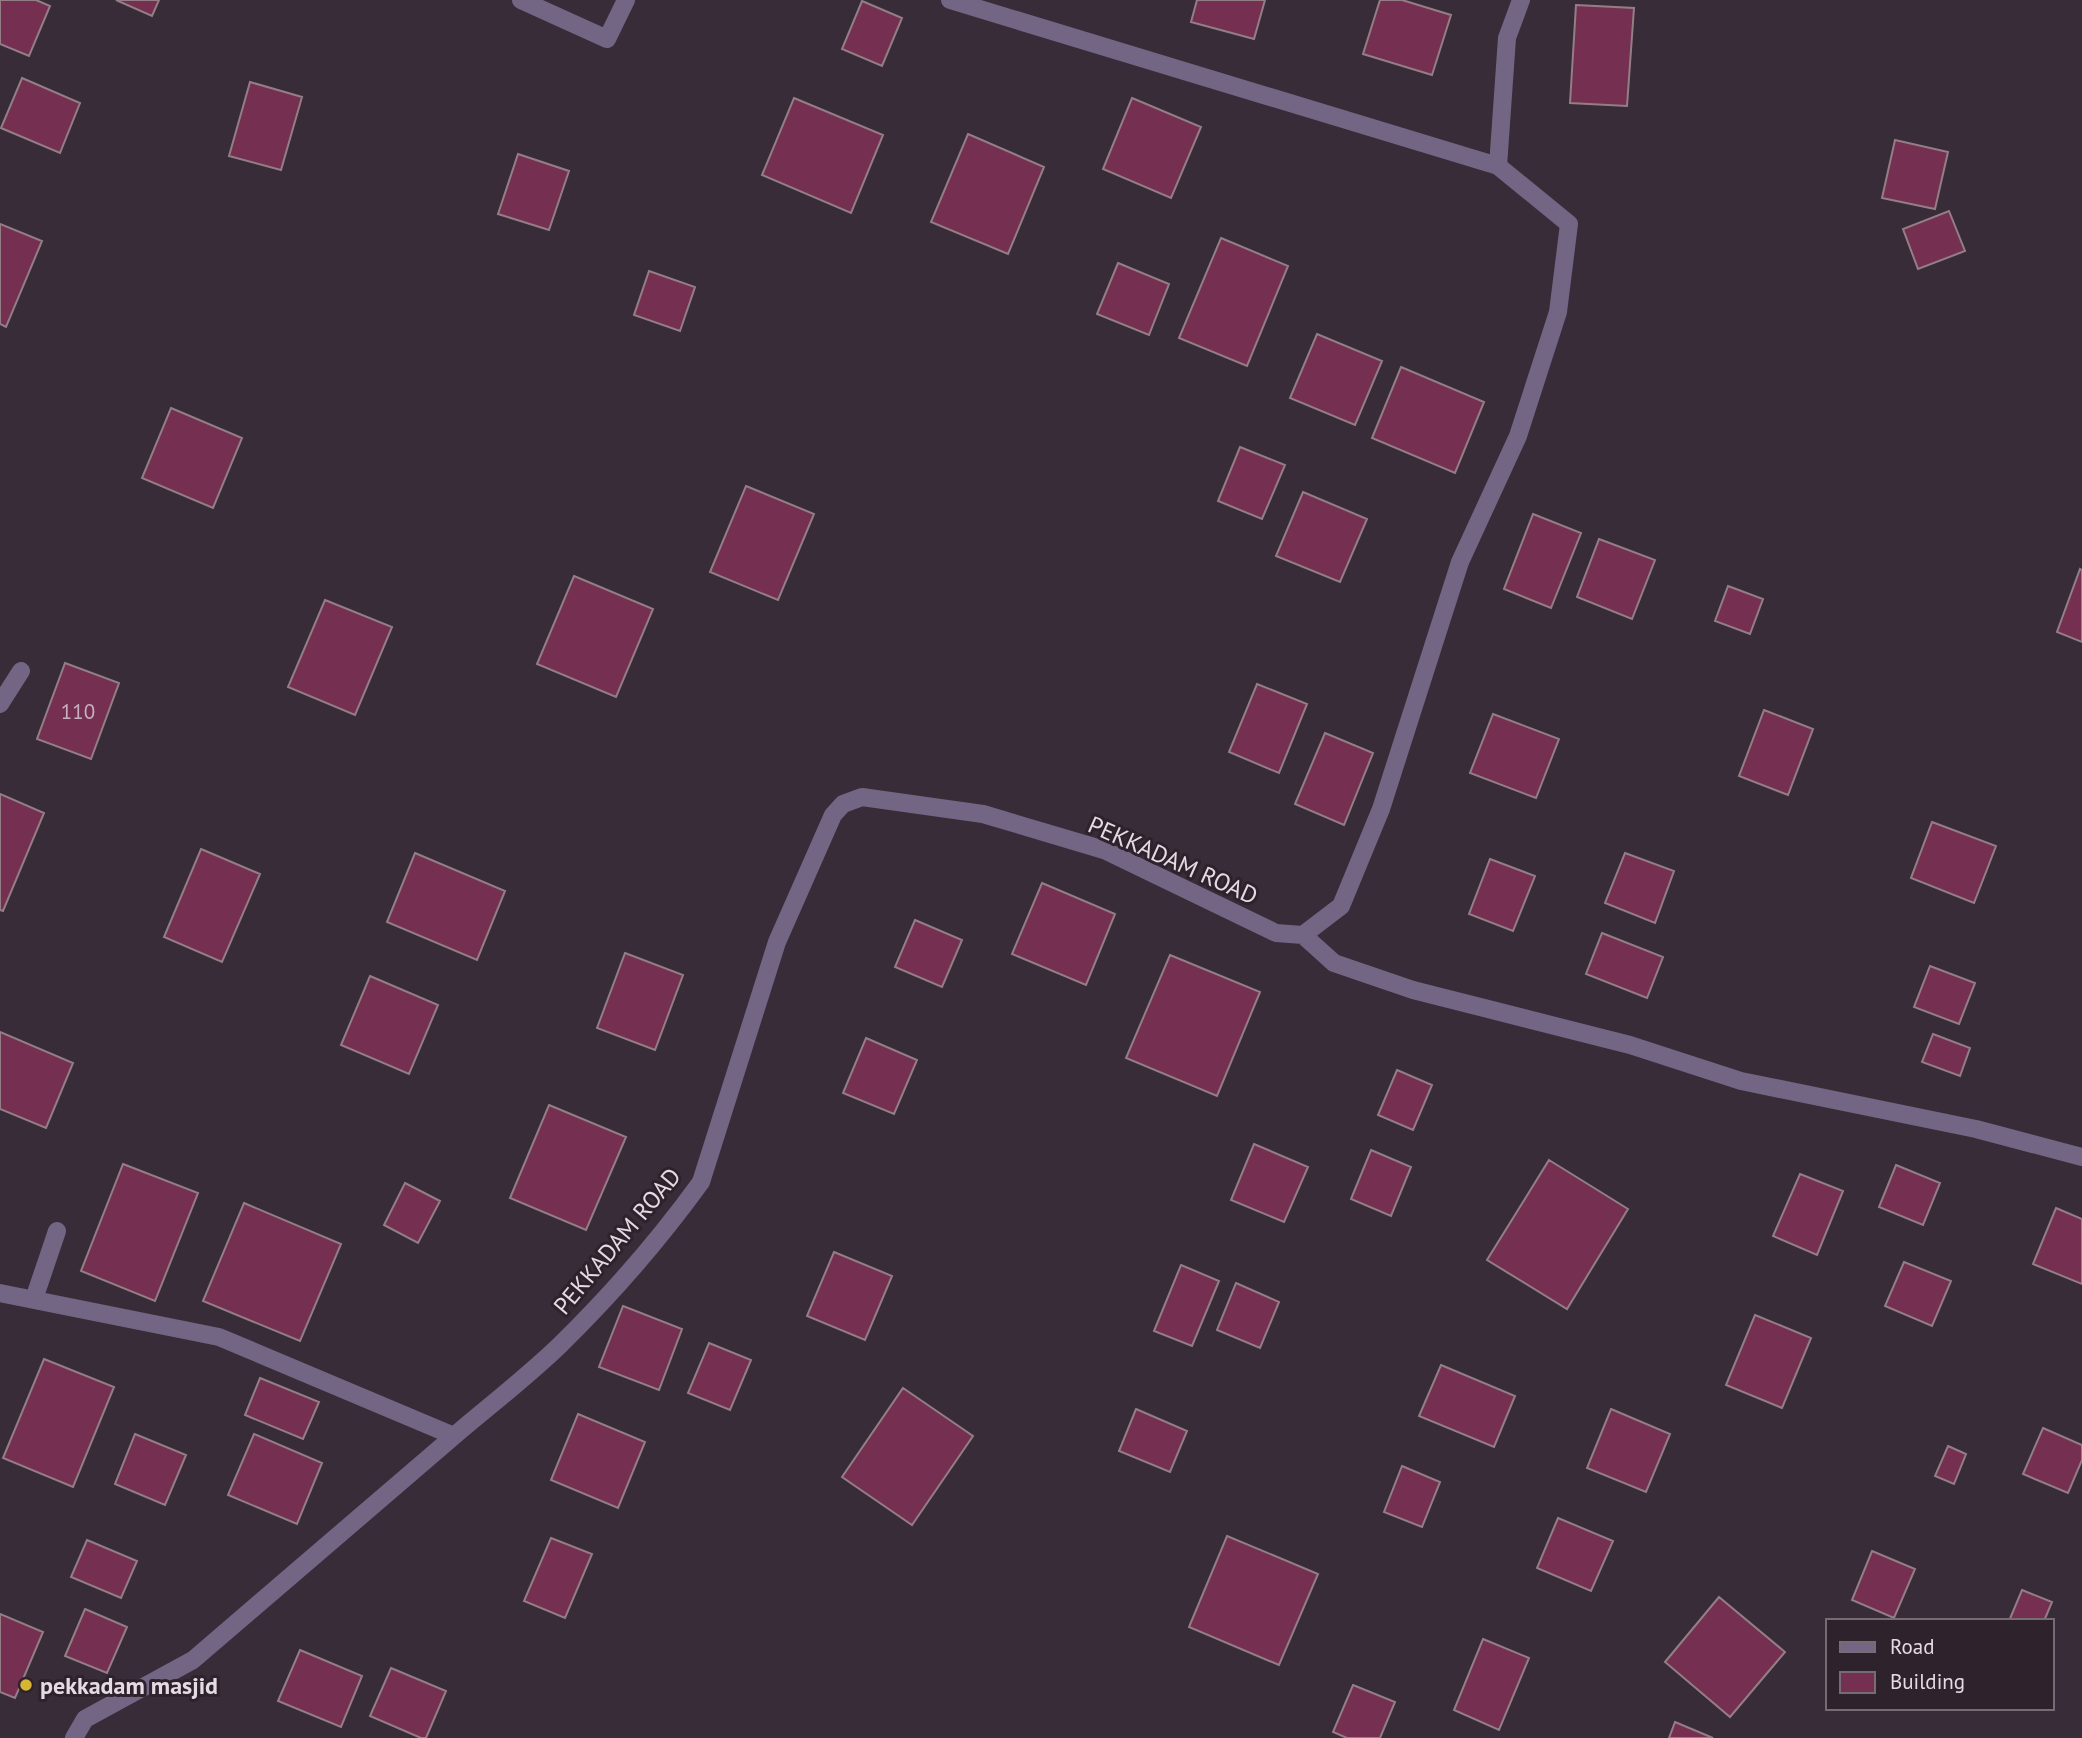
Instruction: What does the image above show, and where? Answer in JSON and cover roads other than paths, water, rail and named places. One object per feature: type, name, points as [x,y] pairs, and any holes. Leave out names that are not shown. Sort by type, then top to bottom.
[{"type":"street","points":[[520,0],[607,40],[626,0]]},
{"type":"street","points":[[950,0],[1498,166],[1569,224],[1558,312],[1518,436],[1461,562],[1381,809],[1341,906],[1303,935],[1334,964],[1413,990],[1630,1045],[1741,1081],[1976,1129],[2082,1157]]},
{"type":"street","points":[[1498,166],[1507,38],[1521,0]]},
{"type":"street","points":[[0,704],[21,671]]},
{"type":"street","name":"PEKKADAM ROAD","points":[[74,1738],[85,1719],[193,1660],[559,1346],[635,1265],[680,1211],[701,1182],[777,942],[833,815],[843,804],[862,797],[983,814],[1104,850],[1276,933],[1303,935]]},
{"type":"street","points":[[34,1299],[57,1231]]},
{"type":"street","points":[[0,1293],[219,1337],[454,1436]]},
{"type":"place","name":"pekkadam masjid","points":[[26,1685]]}]
